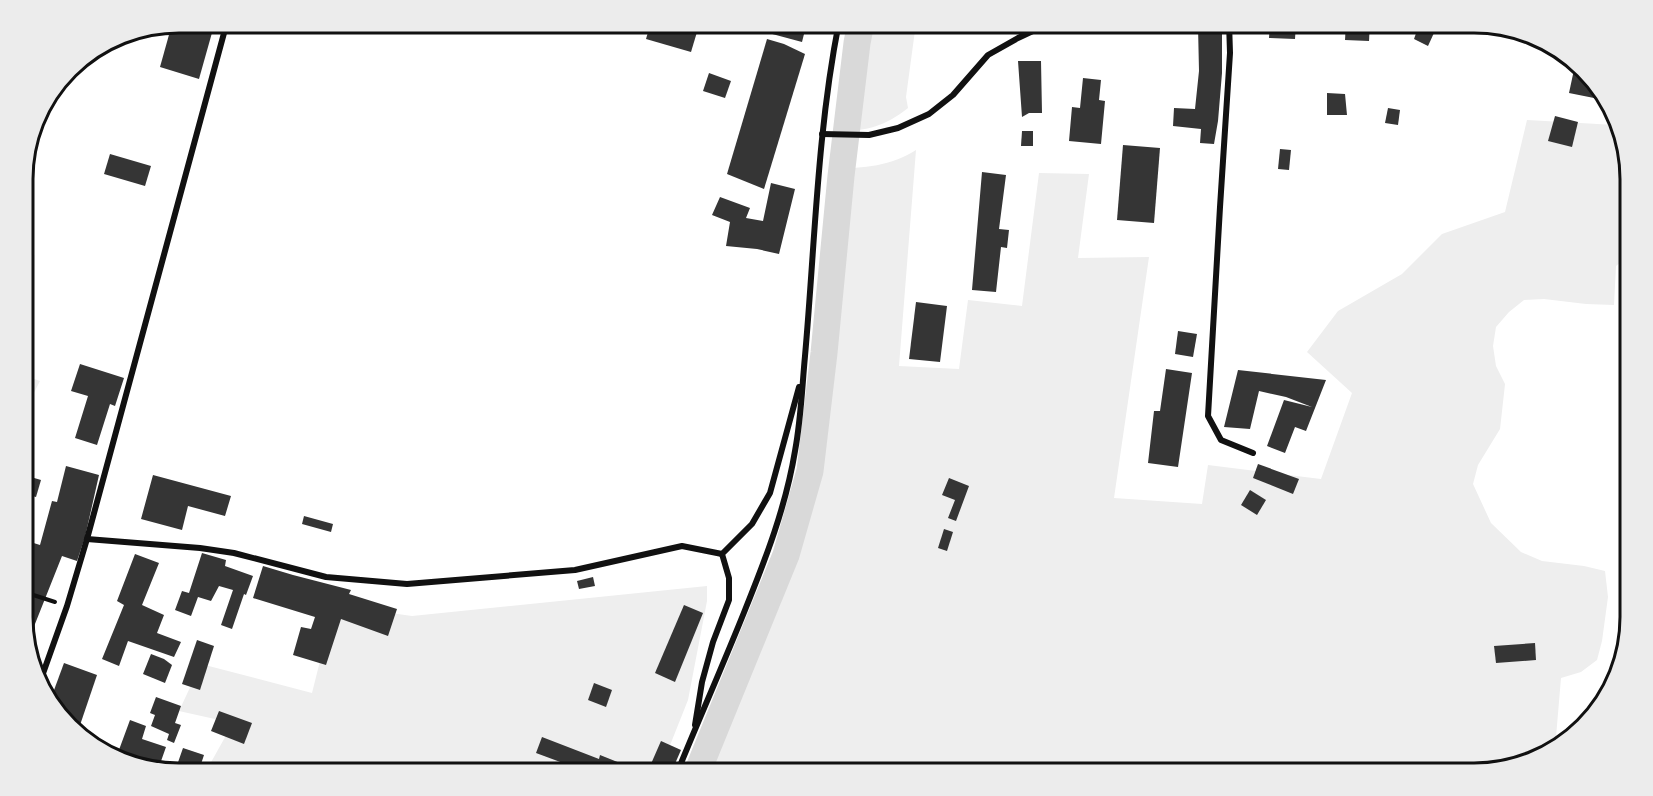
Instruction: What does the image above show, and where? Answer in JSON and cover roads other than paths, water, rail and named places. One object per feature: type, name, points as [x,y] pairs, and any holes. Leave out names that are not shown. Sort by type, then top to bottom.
[{"type":"street","points":[[44,672],[87,540],[224,33]]},
{"type":"street","points":[[681,763],[764,565],[789,482],[800,425],[822,134],[837,33]]},
{"type":"street","points":[[822,134],[869,135],[898,128],[929,114],[952,95],[988,55],[1029,33]]},
{"type":"street","points":[[1229,33],[1208,416],[1221,440],[1253,453]]},
{"type":"street","points":[[722,554],[752,524],[770,493],[791,412],[803,377]]},
{"type":"street","points":[[87,540],[200,548],[234,553],[326,576],[407,584],[575,570],[682,546],[722,554]]},
{"type":"street","points":[[693,734],[702,682],[713,642],[729,600],[729,578],[722,554]]},
{"type":"waterway","points":[[701,763],[786,555],[810,471],[841,176],[859,33]]}]
